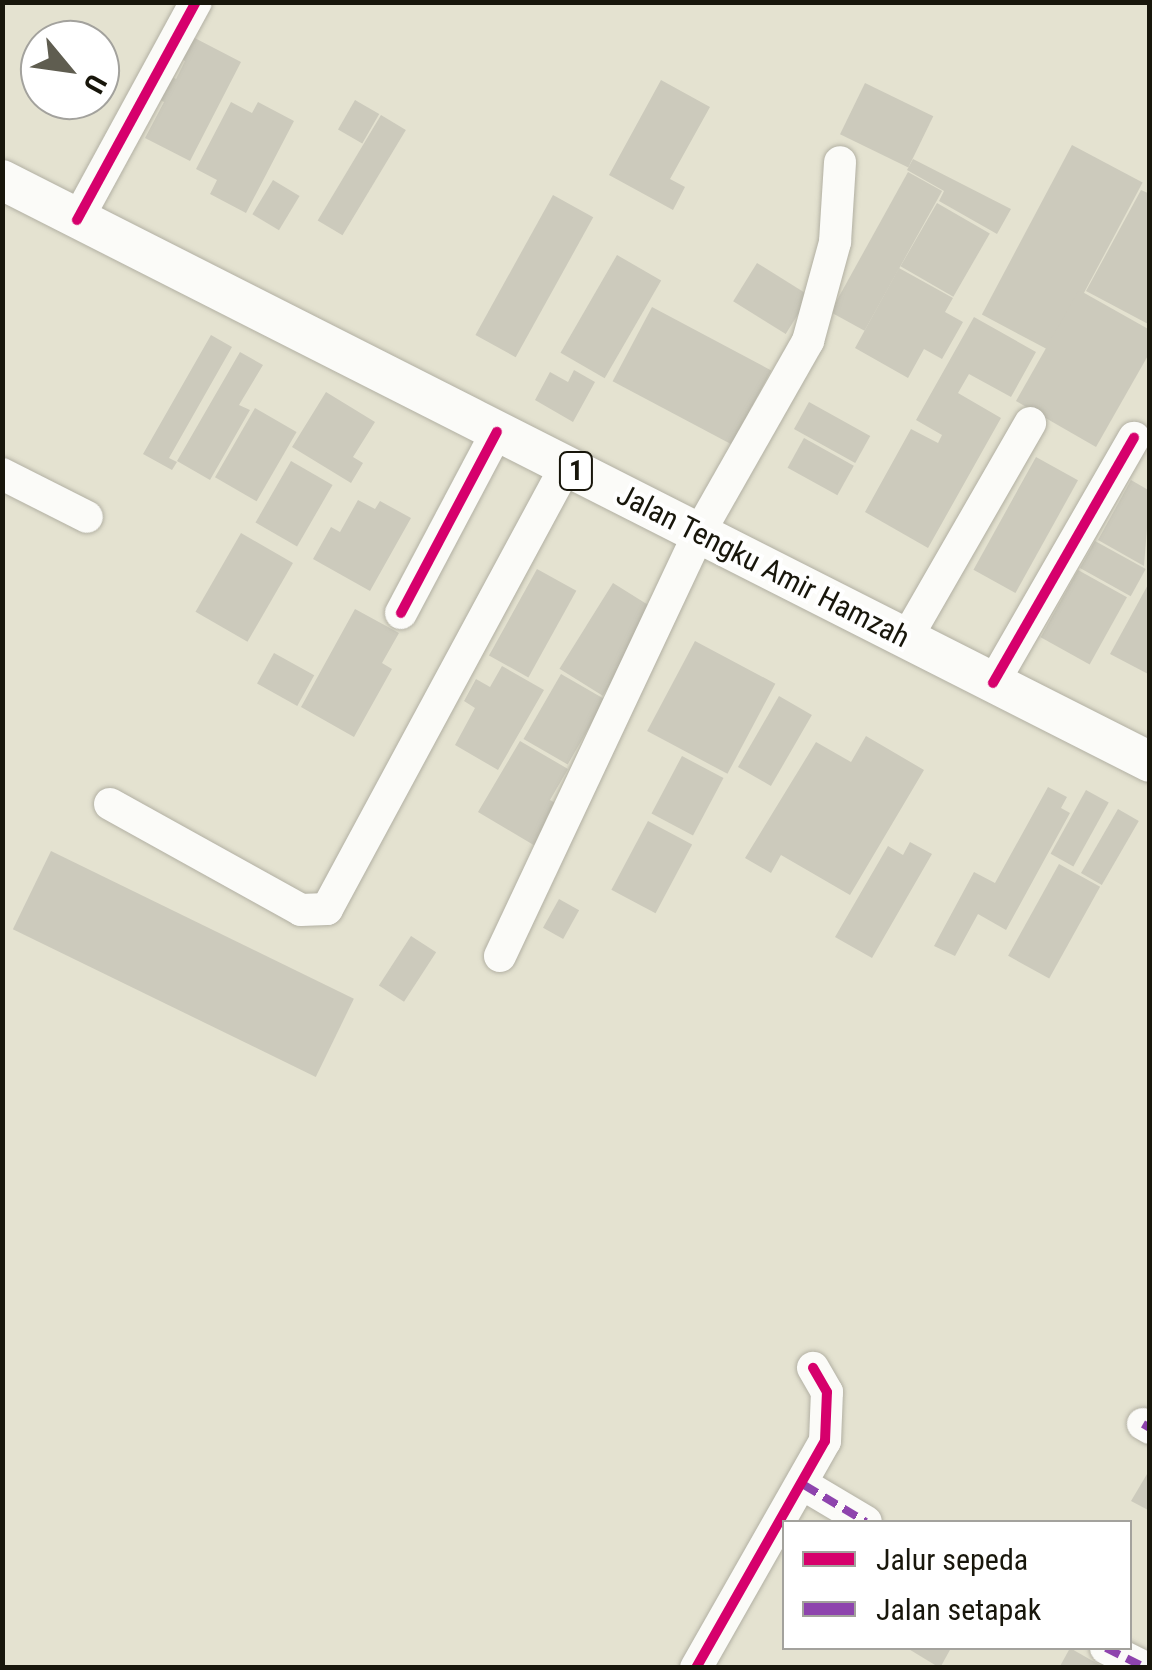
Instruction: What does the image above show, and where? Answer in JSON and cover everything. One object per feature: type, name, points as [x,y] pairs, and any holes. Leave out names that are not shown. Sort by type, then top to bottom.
[{"type":"main road","name":"Jalan Tengku Amir Hamzah","points":[[2,180],[1150,762]]},
{"type":"street","points":[[77,220],[196,2]]},
{"type":"street","points":[[500,956],[698,534],[808,341],[835,242],[840,162]]},
{"type":"street","points":[[906,639],[1030,422]]},
{"type":"street","points":[[402,613],[497,432]]},
{"type":"street","points":[[993,683],[1134,438]]},
{"type":"street","points":[[110,804],[302,910],[315,915],[327,909],[566,466]]},
{"type":"street","points":[[2,474],[88,517]]},
{"type":"street","points":[[783,1520],[804,1485],[830,1419],[827,1392],[813,1368]]},
{"type":"street","points":[[804,1485],[863,1520]]},
{"type":"street","points":[[696,1668],[782,1522]]},
{"type":"street","points":[[1110,1650],[1146,1668]]},
{"type":"building","points":[[187,34],[241,62],[190,161],[145,138],[164,102],[154,97],[166,73],[176,79],[185,61],[176,56]]},
{"type":"building","points":[[661,80],[710,107],[670,179],[685,187],[673,210],[609,175]]},
{"type":"building","points":[[865,83],[933,116],[908,168],[840,134]]},
{"type":"building","points":[[355,100],[379,114],[362,143],[338,129]]},
{"type":"building","points":[[231,102],[252,113],[258,102],[294,121],[246,213],[210,194],[217,180],[196,169]]},
{"type":"building","points":[[381,115],[406,130],[343,235],[318,220]]},
{"type":"building","points":[[1072,145],[1143,183],[1052,352],[982,315]]},
{"type":"building","points":[[913,159],[1011,209],[997,234],[939,201],[944,191],[907,170]]},
{"type":"building","points":[[908,172],[942,191],[865,331],[830,312]]},
{"type":"building","points":[[273,180],[300,196],[279,230],[252,214]]},
{"type":"building","points":[[1141,190],[1150,194],[1150,325],[1086,291]]},
{"type":"building","points":[[553,195],[593,217],[516,357],[475,335]]},
{"type":"building","points":[[937,203],[990,233],[953,297],[900,266]]},
{"type":"building","points":[[617,255],[661,280],[605,378],[560,353]]},
{"type":"building","points":[[757,263],[810,296],[786,334],[733,301]]},
{"type":"building","points":[[899,268],[953,298],[945,312],[963,322],[942,359],[924,349],[908,378],[855,348]]},
{"type":"building","points":[[1079,290],[1150,330],[1150,352],[1096,447],[1016,401]]},
{"type":"building","points":[[652,307],[771,370],[732,445],[613,381]]},
{"type":"building","points":[[974,317],[1036,352],[1011,397],[969,374],[958,393],[1001,418],[928,548],[865,512],[911,429],[938,443],[942,435],[916,420]]},
{"type":"building","points":[[211,335],[232,347],[169,458],[177,462],[172,470],[143,454]]},
{"type":"building","points":[[240,352],[263,365],[239,405],[250,410],[210,480],[177,461]]},
{"type":"building","points":[[574,370],[595,382],[573,422],[535,400],[550,372],[568,382]]},
{"type":"building","points":[[326,392],[375,422],[353,457],[363,463],[351,483],[292,447]]},
{"type":"building","points":[[809,402],[870,436],[855,463],[794,429]]},
{"type":"building","points":[[255,408],[297,432],[257,501],[215,477]]},
{"type":"building","points":[[804,438],[854,466],[837,495],[788,468]]},
{"type":"building","points":[[1036,457],[1078,480],[1015,593],[973,570]]},
{"type":"building","points":[[291,461],[333,485],[297,546],[256,522]]},
{"type":"building","points":[[1131,480],[1150,491],[1144,566],[1098,540]]},
{"type":"building","points":[[358,500],[375,509],[380,501],[411,518],[370,591],[313,559],[331,527],[340,532]]},
{"type":"building","points":[[241,533],[293,563],[247,642],[195,612]]},
{"type":"building","points":[[1095,541],[1146,569],[1131,596],[1080,568]]},
{"type":"building","points":[[537,569],[576,591],[528,677],[489,656]]},
{"type":"building","points":[[1078,570],[1127,597],[1090,664],[1041,637]]},
{"type":"building","points":[[1150,581],[1150,675],[1110,654]]},
{"type":"building","points":[[613,583],[656,610],[603,696],[559,669]]},
{"type":"building","points":[[355,609],[399,633],[382,663],[392,669],[354,737],[301,707]]},
{"type":"building","points":[[695,641],[775,684],[727,774],[647,731]]},
{"type":"building","points":[[274,653],[314,675],[297,706],[257,684]]},
{"type":"building","points":[[502,666],[544,690],[498,770],[455,745],[475,708],[464,701],[476,679],[490,687]]},
{"type":"building","points":[[561,674],[605,700],[568,764],[524,739]]},
{"type":"building","points":[[779,696],[812,715],[771,786],[738,767]]},
{"type":"building","points":[[866,736],[924,770],[850,895],[781,855],[771,873],[745,858],[816,742],[851,762]]},
{"type":"building","points":[[520,741],[568,769],[550,800],[566,809],[542,850],[478,812]]},
{"type":"building","points":[[682,756],[723,778],[693,835],[651,813]]},
{"type":"building","points":[[1048,787],[1067,797],[1061,808],[1070,813],[1006,930],[978,914],[955,956],[934,946],[974,872],[995,883]]},
{"type":"building","points":[[1086,790],[1109,803],[1073,866],[1051,854]]},
{"type":"building","points":[[1118,809],[1139,821],[1102,885],[1081,873]]},
{"type":"building","points":[[648,821],[692,844],[656,913],[611,890]]},
{"type":"building","points":[[910,842],[932,854],[872,958],[835,937],[888,846],[903,855]]},
{"type":"building","points":[[51,851],[354,999],[316,1077],[13,929]]},
{"type":"building","points":[[1059,864],[1100,887],[1049,979],[1008,956]]},
{"type":"building","points":[[559,899],[579,910],[563,939],[543,928]]},
{"type":"building","points":[[411,936],[436,952],[404,1002],[379,985]]},
{"type":"building","points":[[1150,1469],[1150,1511],[1131,1501]]},
{"type":"building","points":[[910,1650],[950,1650],[940,1668]]},
{"type":"building","points":[[1069,1650],[1074,1650],[1105,1668],[1059,1668]]},
{"type":"marked path","points":[[1143,1424],[1150,1428]]},
{"type":"marked path","points":[[804,1485],[863,1520]]},
{"type":"marked path","points":[[1110,1650],[1146,1668]]},
{"type":"cycle path","points":[[77,220],[196,2]]},
{"type":"cycle path","points":[[401,613],[497,432]]},
{"type":"cycle path","points":[[993,683],[1134,438]]},
{"type":"cycle path","points":[[696,1668],[825,1441],[827,1392],[813,1368]]}]
